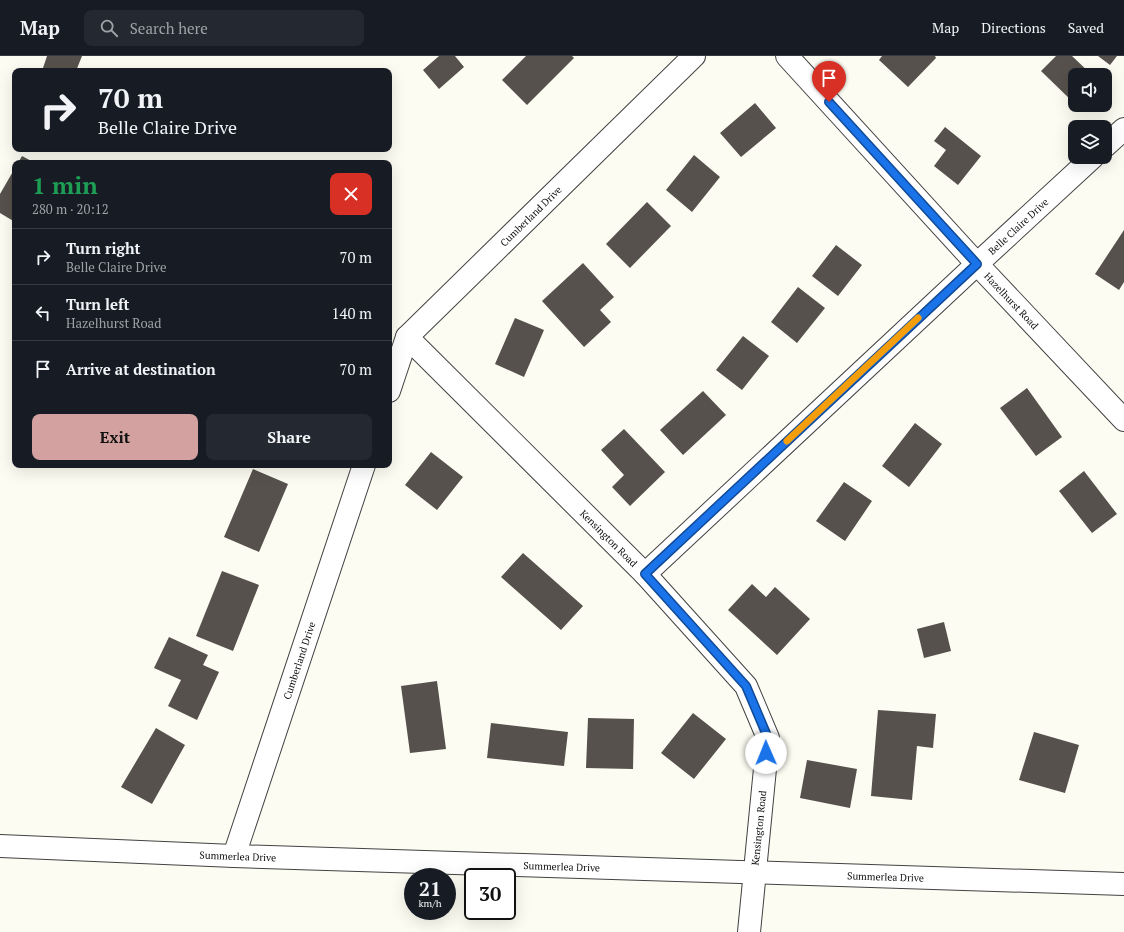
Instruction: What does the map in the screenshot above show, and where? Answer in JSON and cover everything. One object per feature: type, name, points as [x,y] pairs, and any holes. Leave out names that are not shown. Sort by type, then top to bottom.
[{"type":"street","name":"Cumberland Drive","points":[[392,382],[407,337],[694,56]]},
{"type":"street","name":"Hazelhurst Road","points":[[787,56],[977,264],[1124,420]]},
{"type":"street","points":[[1112,139],[1124,128]]},
{"type":"street","name":"Belle Claire Drive","points":[[645,574],[1085,164]]},
{"type":"street","name":"Kensington Road","points":[[407,337],[645,574],[746,686],[768,738],[749,932]]},
{"type":"street","name":"Cumberland Drive","points":[[234,856],[363,468]]},
{"type":"street","name":"Summerlea Drive","points":[[0,846],[234,856],[1124,884]]},
{"type":"building","points":[[47,56],[82,56],[77,68],[43,68]]},
{"type":"building","points":[[439,56],[455,56],[464,67],[439,89],[423,70]]},
{"type":"building","points":[[526,56],[572,56],[574,58],[527,105],[502,80]]},
{"type":"building","points":[[882,56],[935,56],[936,58],[908,87],[879,60]]},
{"type":"building","points":[[1056,56],[1072,56],[1085,68],[1068,68],[1068,97],[1041,71]]},
{"type":"building","points":[[1098,56],[1117,56],[1110,65]]},
{"type":"building","points":[[755,103],[776,128],[741,157],[720,133]]},
{"type":"building","points":[[945,127],[981,156],[958,185],[934,166],[946,150],[934,141]]},
{"type":"building","points":[[694,155],[720,177],[692,212],[666,190]]},
{"type":"building","points":[[22,156],[29,160],[20,160]]},
{"type":"building","points":[[12,173],[12,220],[0,213],[0,194]]},
{"type":"building","points":[[647,202],[671,226],[630,268],[606,244]]},
{"type":"building","points":[[1124,230],[1124,282],[1119,290],[1095,274]]},
{"type":"building","points":[[836,245],[862,265],[838,296],[812,276]]},
{"type":"building","points":[[583,263],[614,297],[600,310],[611,322],[584,347],[542,301]]},
{"type":"building","points":[[798,287],[825,308],[797,343],[771,322]]},
{"type":"building","points":[[515,318],[544,330],[524,377],[495,364]]},
{"type":"building","points":[[743,336],[769,356],[742,390],[716,370]]},
{"type":"building","points":[[1027,388],[1062,437],[1036,456],[1000,408]]},
{"type":"building","points":[[703,391],[726,415],[683,455],[660,430]]},
{"type":"building","points":[[915,423],[942,444],[909,487],[882,466]]},
{"type":"building","points":[[624,429],[665,472],[630,506],[612,487],[624,475],[601,450]]},
{"type":"building","points":[[431,452],[463,477],[437,510],[405,485]]},
{"type":"building","points":[[253,469],[288,484],[259,552],[224,537]]},
{"type":"building","points":[[1084,471],[1117,514],[1092,533],[1059,491]]},
{"type":"building","points":[[844,482],[872,501],[845,541],[816,521]]},
{"type":"building","points":[[523,553],[583,606],[561,630],[501,577]]},
{"type":"building","points":[[222,571],[259,585],[233,651],[196,636]]},
{"type":"building","points":[[752,584],[766,597],[775,587],[810,619],[777,655],[728,610]]},
{"type":"building","points":[[944,622],[951,651],[924,658],[917,629]]},
{"type":"building","points":[[169,637],[208,655],[203,665],[219,672],[197,720],[168,706],[181,680],[154,668]]},
{"type":"building","points":[[437,681],[446,749],[410,753],[401,686]]},
{"type":"building","points":[[878,710],[936,714],[933,748],[917,746],[912,800],[871,796]]},
{"type":"building","points":[[693,713],[726,739],[694,779],[661,753]]},
{"type":"building","points":[[588,718],[634,719],[633,769],[586,768]]},
{"type":"building","points":[[491,723],[568,732],[564,766],[487,758]]},
{"type":"building","points":[[156,728],[185,745],[152,804],[121,787]]},
{"type":"building","points":[[1034,732],[1079,745],[1065,793],[1019,780]]},
{"type":"building","points":[[807,760],[857,769],[850,808],[800,798]]},
{"type":"slow traffic","points":[[787,441],[918,318]]},
{"type":"route","points":[[766,753],[768,738],[746,686],[645,574],[977,264],[829,102]]}]
